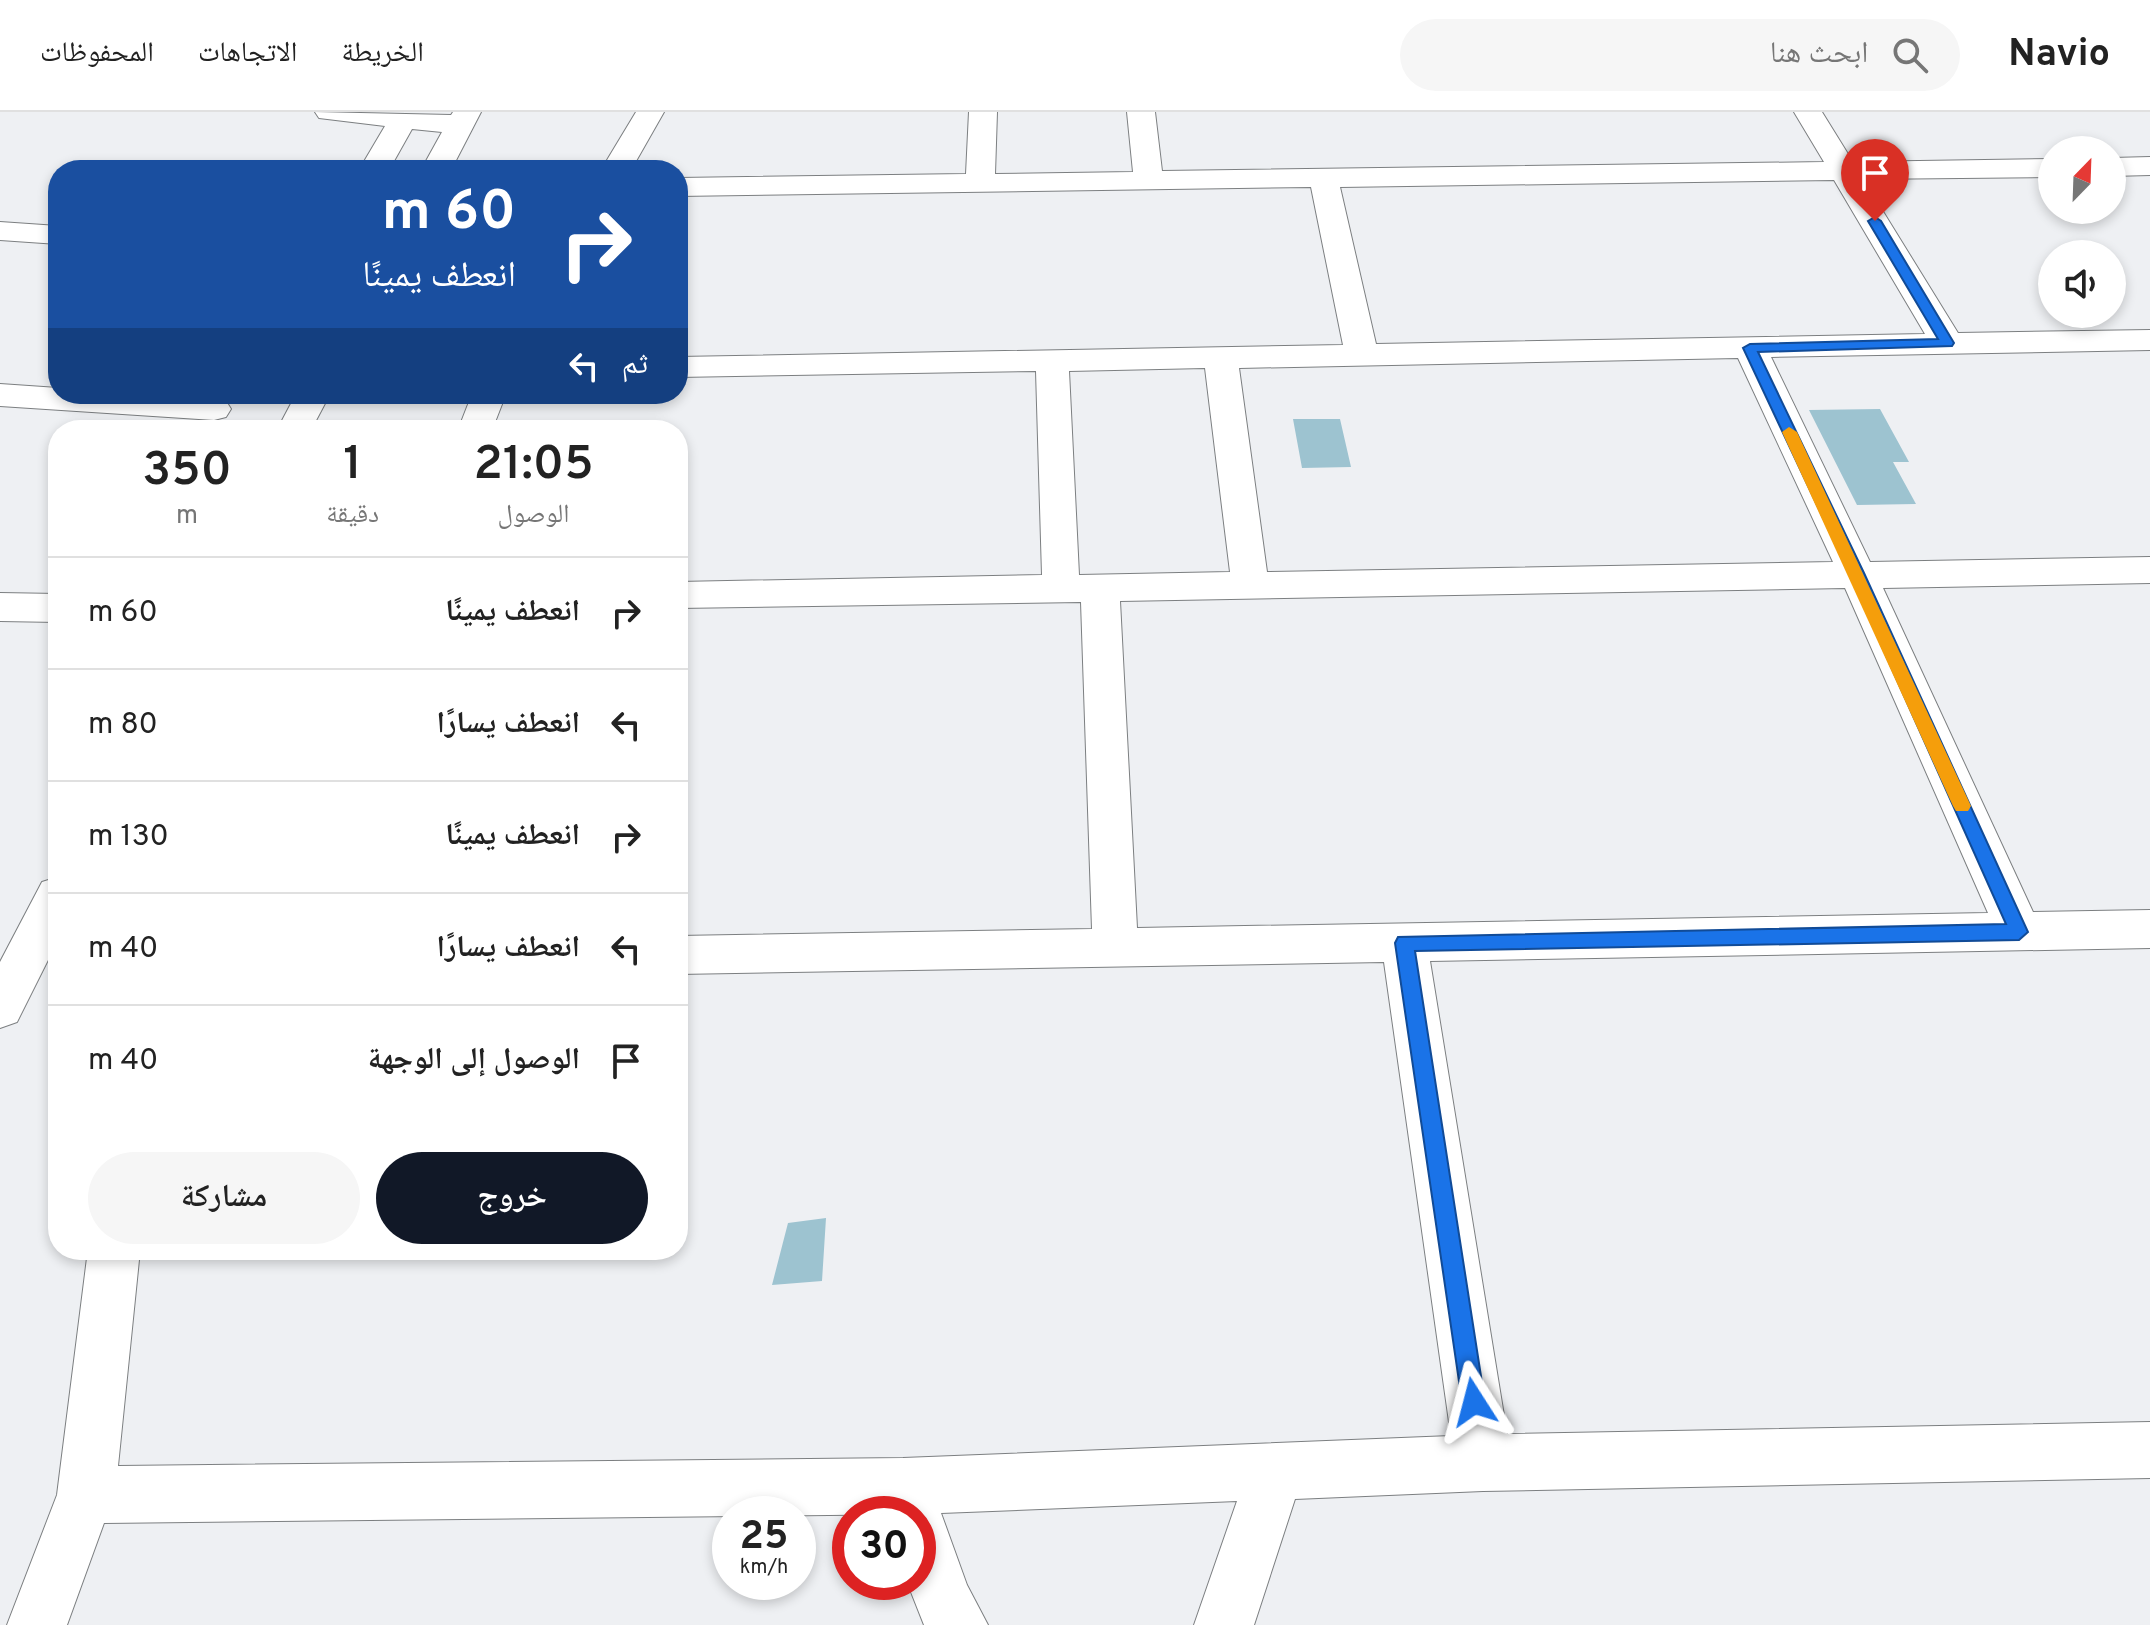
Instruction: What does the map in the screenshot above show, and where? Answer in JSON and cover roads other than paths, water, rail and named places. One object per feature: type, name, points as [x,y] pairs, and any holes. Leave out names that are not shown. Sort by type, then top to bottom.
[{"type":"street","points":[[329,112],[403,119],[464,118],[441,160]]},
{"type":"street","points":[[623,160],[650,112]]},
{"type":"street","points":[[980,183],[983,112]]},
{"type":"street","points":[[1141,112],[1149,183]]},
{"type":"street","points":[[1808,112],[1947,343]]},
{"type":"street","points":[[380,160],[403,119]]},
{"type":"street","points":[[2126,167],[2150,166]]},
{"type":"street","points":[[688,187],[1149,183],[2038,168]]},
{"type":"street","points":[[1324,180],[1362,354]]},
{"type":"street","points":[[0,231],[48,234]]},
{"type":"street","points":[[688,367],[1221,360],[1362,354],[2150,340]]},
{"type":"street","points":[[1750,348],[1857,573],[2019,932]]},
{"type":"street","points":[[1221,360],[1250,584]]},
{"type":"street","points":[[1052,361],[1080,587],[1115,947]]},
{"type":"street","points":[[0,395],[48,399]]},
{"type":"street","points":[[120,404],[213,411]]},
{"type":"street","points":[[688,595],[2150,570]]},
{"type":"street","points":[[2,610],[48,608]]},
{"type":"street","points":[[688,955],[2150,929]]},
{"type":"street","points":[[0,1008],[42,961],[48,936]]},
{"type":"street","points":[[1404,943],[1483,1463]]},
{"type":"street","points":[[37,1625],[86,1495],[113,1260]]},
{"type":"street","points":[[936,1507],[1275,1473],[1483,1463],[2150,1450]]},
{"type":"street","points":[[1224,1625],[1275,1473]]},
{"type":"street","points":[[86,1495],[832,1509]]},
{"type":"street","points":[[936,1581],[943,1601],[958,1625]]}]
